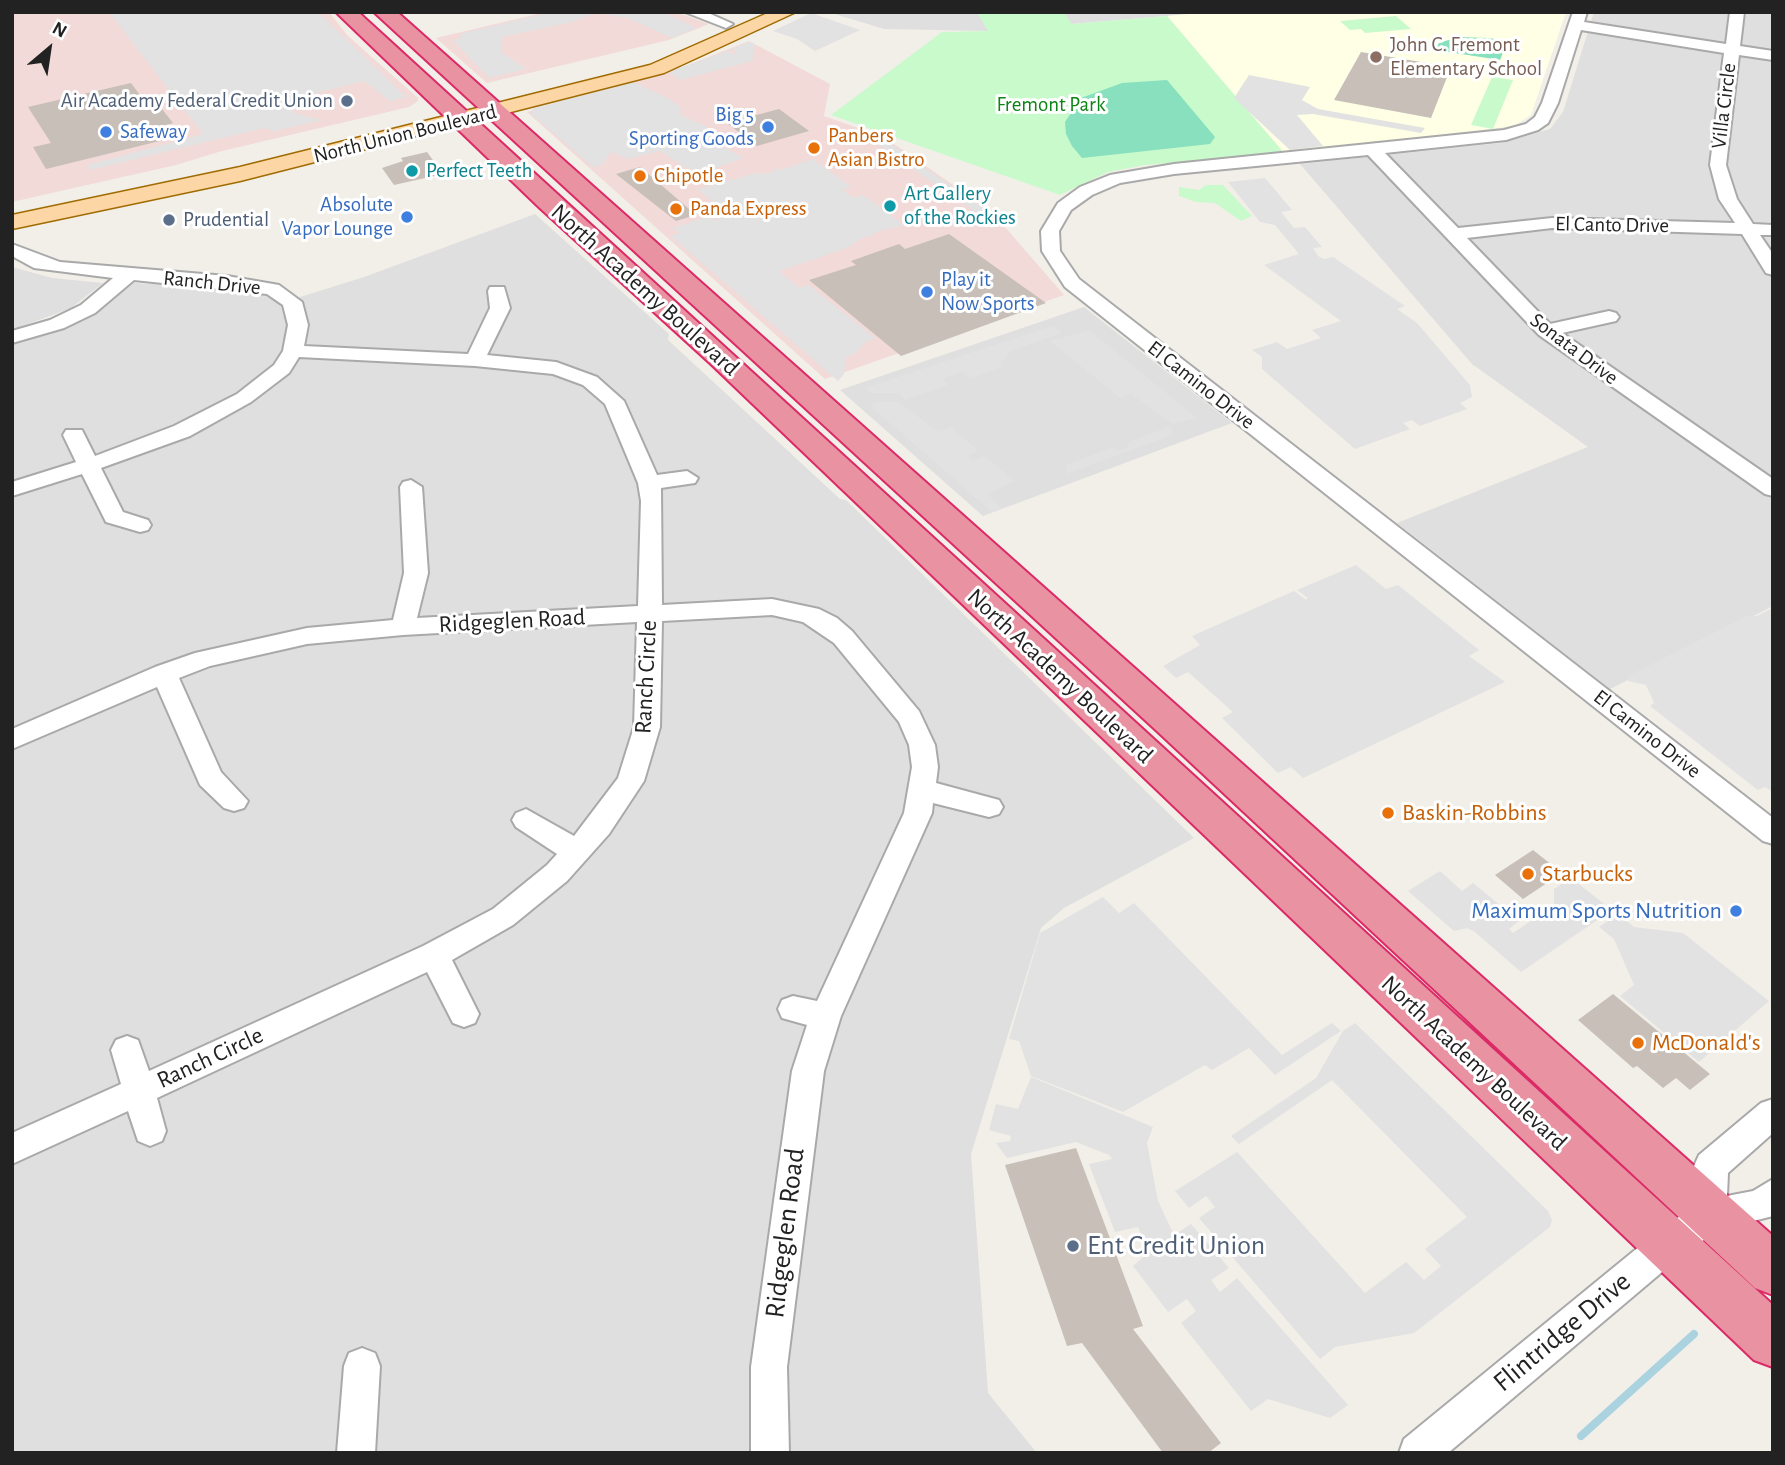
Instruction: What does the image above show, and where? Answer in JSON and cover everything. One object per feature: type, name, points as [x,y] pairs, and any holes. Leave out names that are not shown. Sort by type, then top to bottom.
[{"type":"highway","name":"North Academy Boulevard","points":[[346,12],[470,108],[1181,730],[1773,1270]]},
{"type":"highway","name":"North Academy Boulevard","points":[[384,12],[470,108],[721,358],[1773,1341]]},
{"type":"main road","name":"North Union Boulevard","points":[[12,222],[240,174],[640,56],[754,12]]},
{"type":"main road","name":"North Union Boulevard","points":[[12,207],[674,63],[787,12]]},
{"type":"street","points":[[692,12],[726,24]]},
{"type":"street","name":"Villa Circle","points":[[1737,12],[1718,165],[1728,199],[1744,229],[1773,269]]},
{"type":"street","points":[[1547,138],[1527,129],[1545,116],[1578,19],[1773,56]]},
{"type":"street","name":"El Camino Drive","points":[[1527,129],[1455,141],[1174,169],[1116,179],[1086,191],[1064,207],[1050,231],[1051,251],[1062,273],[1088,296],[1773,833]]},
{"type":"street","name":"Sonata Drive","points":[[1372,149],[1546,331],[1773,489]]},
{"type":"street","name":"El Canto Drive","points":[[1452,234],[1552,223],[1773,230]]},
{"type":"street","name":"Ranch Drive","points":[[12,249],[33,260],[60,268],[254,285],[285,295],[297,312],[298,332],[291,356]]},
{"type":"street","points":[[12,337],[57,324],[88,309],[129,274]]},
{"type":"street","points":[[475,360],[500,308],[497,291]]},
{"type":"street","points":[[1546,331],[1609,317]]},
{"type":"street","points":[[12,489],[142,447],[209,418],[254,392],[282,369],[291,356]]},
{"type":"street","name":"Ranch Circle","points":[[12,1149],[434,955],[503,917],[540,889],[577,852],[616,805],[640,755],[647,727],[653,532],[649,483],[614,401],[590,381],[556,368],[475,360],[341,356],[333,361],[291,356]]},
{"type":"street","points":[[74,435],[114,517],[140,525]]},
{"type":"street","points":[[649,483],[687,478]]},
{"type":"street","points":[[403,627],[416,573],[411,486]]},
{"type":"street","name":"Ridgeglen Road","points":[[12,740],[164,673],[228,653],[279,641],[403,627],[772,607],[810,615],[828,624],[909,718],[922,745],[925,767],[918,813],[826,1016],[808,1071],[800,1114],[769,1367],[770,1453]]},
{"type":"street","points":[[164,673],[209,778],[234,801]]},
{"type":"street","points":[[922,790],[989,807]]},
{"type":"street","points":[[526,820],[577,852]]},
{"type":"street","points":[[434,955],[464,1014]]},
{"type":"street","points":[[793,1009],[826,1016]]},
{"type":"street","name":"Ranch Circle","points":[[127,1050],[150,1131]]},
{"type":"street","points":[[1710,1215],[1711,1166],[1773,1112]]},
{"type":"street","name":"Flintridge Drive","points":[[1418,1453],[1668,1244],[1710,1215],[1761,1205],[1773,1195]]},
{"type":"street","points":[[356,1453],[362,1366]]},
{"type":"shaded area","points":[[12,12],[329,12],[348,36],[418,98],[418,101],[409,107],[222,151],[176,165],[12,202]]},
{"type":"shaded area","points":[[109,12],[318,12],[406,97],[390,101],[364,81],[292,99],[293,113],[322,120],[275,131],[264,128],[90,170],[87,165],[203,134]]},
{"type":"shaded area","points":[[546,12],[676,12],[709,24],[669,40],[487,83],[436,38]]},
{"type":"shaded area","points":[[552,12],[663,12],[696,28],[672,38],[628,18],[595,13],[572,22],[502,37],[501,52],[526,69],[489,78],[453,40],[462,38],[460,34]]},
{"type":"shaded area","points":[[828,12],[977,12],[989,31],[884,29]]},
{"type":"shaded area","points":[[1063,12],[1211,12],[1071,24]]},
{"type":"shaded area","name":"John C. Fremont Elementary School","points":[[1211,12],[1566,12],[1531,115],[1514,126],[1284,153],[1167,16]]},
{"type":"shaded area","points":[[1594,12],[1773,12],[1773,606],[1610,689],[1397,523],[1588,447],[1472,364],[1300,164],[1501,143],[1550,129],[1563,112]]},
{"type":"shaded area","points":[[811,13],[860,30],[815,51],[797,39],[773,31]]},
{"type":"shaded area","points":[[749,41],[830,84],[824,116],[884,137],[992,212],[1064,295],[825,379],[527,112],[683,67]]},
{"type":"shaded area","points":[[748,42],[755,44],[752,61],[681,80],[668,72],[728,51],[735,54],[737,52],[731,49]]},
{"type":"shaded area","points":[[1249,75],[1310,87],[1302,100],[1318,109],[1425,128],[1421,133],[1313,114],[1297,115],[1323,146],[1290,150],[1234,98]]},
{"type":"shaded area","points":[[634,82],[671,100],[681,108],[680,115],[705,126],[715,134],[716,143],[743,158],[704,172],[690,170],[660,151],[628,159],[611,152],[602,165],[593,167],[530,113],[534,108]]},
{"type":"shaded area","points":[[882,138],[986,210],[977,213],[873,141]]},
{"type":"shaded area","points":[[813,159],[851,187],[843,190],[853,198],[863,195],[904,225],[876,232],[870,237],[865,236],[847,248],[779,271],[799,288],[809,285],[875,338],[864,343],[856,353],[846,357],[844,374],[838,381],[671,236],[680,233],[673,228],[709,216],[715,221],[725,212],[698,189],[752,174],[771,173],[777,168],[781,170]]},
{"type":"shaded area","points":[[1265,178],[1292,210],[1281,212],[1294,228],[1305,227],[1322,247],[1313,248],[1318,256],[1324,259],[1333,257],[1405,306],[1397,309],[1417,323],[1470,385],[1472,397],[1460,403],[1467,409],[1420,426],[1412,420],[1403,423],[1410,429],[1355,449],[1262,369],[1262,357],[1252,350],[1277,342],[1287,349],[1321,338],[1312,330],[1341,321],[1264,265],[1299,254],[1275,225],[1260,222],[1228,182]]},
{"type":"shaded area","points":[[535,214],[669,334],[668,340],[840,499],[846,500],[1194,838],[1064,908],[1041,928],[971,1154],[988,1393],[1037,1453],[12,1453],[12,343],[61,328],[97,311],[134,283],[237,289],[274,300],[300,297],[364,277]]},
{"type":"shaded area","points":[[12,267],[52,278],[103,283],[71,308],[12,330]]},
{"type":"shaded area","points":[[1084,307],[1232,423],[983,516],[840,390]]},
{"type":"shaded area","points":[[1052,326],[1062,333],[1010,351],[1006,359],[998,362],[1003,367],[970,378],[962,372],[942,379],[948,385],[905,400],[899,393],[872,393],[865,388]]},
{"type":"shaded area","points":[[1089,330],[1197,418],[1172,424],[1131,394],[1120,398],[1050,341]]},
{"type":"shaded area","points":[[899,402],[938,432],[951,427],[979,451],[967,456],[972,461],[985,456],[1015,481],[987,494],[1002,508],[992,512],[869,405]]},
{"type":"shaded area","points":[[1171,426],[1172,435],[1066,474],[1066,465],[1114,447],[1117,451],[1128,447],[1128,442]]},
{"type":"shaded area","points":[[1356,565],[1386,589],[1398,585],[1479,650],[1469,656],[1505,682],[1303,778],[1291,767],[1278,773],[1222,718],[1233,712],[1188,672],[1176,678],[1163,666],[1200,645],[1192,636],[1294,591],[1306,600],[1308,598],[1297,590]]},
{"type":"shaded area","points":[[1773,608],[1773,792],[1765,787],[1758,790],[1650,706],[1654,703],[1646,685],[1628,681],[1628,676],[1749,615],[1757,616]]},
{"type":"shaded area","points":[[1440,871],[1462,891],[1473,883],[1519,921],[1509,929],[1513,933],[1554,905],[1554,889],[1571,878],[1612,910],[1521,972],[1475,932],[1467,928],[1454,931],[1408,891]]},
{"type":"shaded area","points":[[1103,897],[1119,913],[1134,903],[1282,1055],[1332,1023],[1341,1031],[1275,1075],[1249,1048],[1212,1070],[1205,1065],[1123,1112],[1031,1076],[1019,1041],[1009,1039],[1040,933]]},
{"type":"shaded area","points":[[1618,914],[1634,927],[1683,933],[1769,1001],[1699,1062],[1620,996],[1634,985],[1614,939],[1599,927]]},
{"type":"shaded area","points":[[1355,1023],[1548,1211],[1552,1220],[1550,1227],[1414,1333],[1335,1347],[1320,1359],[1199,1218],[1215,1207],[1206,1196],[1189,1208],[1175,1191],[1237,1152],[1365,1293],[1406,1262],[1424,1280],[1441,1266],[1425,1249],[1467,1217],[1332,1080],[1239,1144],[1231,1136],[1316,1078],[1343,1031]]},
{"type":"shaded area","points":[[1031,1077],[1153,1127],[1147,1143],[1158,1201],[1174,1235],[1191,1224],[1229,1268],[1211,1280],[1220,1292],[1237,1278],[1348,1405],[1330,1418],[1268,1399],[1251,1411],[1181,1323],[1196,1311],[1187,1299],[1168,1312],[1133,1266],[1148,1253],[1138,1227],[1115,1232],[1089,1164],[1112,1159],[1109,1155],[1076,1142],[1007,1158],[996,1143],[1010,1141],[1011,1136],[989,1130],[996,1104],[1018,1109]]},
{"type":"green space","name":"Fremont Park","points":[[977,12],[1063,12],[1072,24],[1167,16],[1284,153],[1145,165],[1108,172],[1060,195],[831,115],[942,32],[988,31]]},
{"type":"green space","points":[[1396,16],[1411,29],[1365,33],[1361,29],[1350,30],[1340,21]]},
{"type":"green space","points":[[1458,37],[1508,41],[1500,60],[1435,50],[1439,43]]},
{"type":"green space","points":[[1492,77],[1513,80],[1493,129],[1471,125]]},
{"type":"green space","points":[[1167,80],[1215,137],[1210,144],[1082,158],[1072,146],[1066,134],[1065,122],[1081,98],[1122,83]]},
{"type":"green space","points":[[1206,185],[1223,185],[1252,216],[1241,221],[1215,203],[1196,202],[1179,196],[1179,187],[1199,190]]},
{"type":"building","name":"John C. Fremont Elementary School","points":[[1361,52],[1451,67],[1431,118],[1334,100]]},
{"type":"building","name":"Safeway","points":[[131,83],[148,106],[158,104],[173,123],[162,126],[172,138],[46,169],[33,147],[51,143],[28,107]]},
{"type":"building","name":"Big 5 Sporting Goods","points":[[779,109],[809,131],[757,146],[727,123]]},
{"type":"building","name":"Perfect Teeth","points":[[427,152],[443,174],[394,185],[382,168],[403,161],[401,158]]},
{"type":"building","points":[[640,167],[696,215],[676,221],[616,174]]},
{"type":"building","name":"Play it Now Sports","points":[[949,234],[1046,303],[901,356],[809,280],[856,265],[851,261],[899,244],[905,249]]},
{"type":"building","name":"Starbucks","points":[[1533,850],[1562,873],[1523,899],[1495,875]]},
{"type":"building","name":"McDonald's","points":[[1613,994],[1710,1074],[1690,1090],[1676,1078],[1663,1088],[1637,1066],[1633,1068],[1578,1020]]},
{"type":"building","name":"Ent Credit Union","points":[[1076,1148],[1143,1326],[1133,1329],[1221,1443],[1208,1453],[1163,1453],[1082,1343],[1067,1346],[1005,1165]]},
{"type":"waterway","points":[[1581,1436],[1694,1334]]},
{"type":"place","name":"John C. Fremont Elementary School","points":[[1376,57]]},
{"type":"place","name":"Air Academy Federal Credit Union","points":[[347,101]]},
{"type":"place","name":"Big 5 Sporting Goods","points":[[768,127]]},
{"type":"place","name":"Safeway","points":[[106,132]]},
{"type":"place","name":"Panbers Asian Bistro","points":[[814,148]]},
{"type":"place","name":"Perfect Teeth","points":[[412,171]]},
{"type":"place","name":"Chipotle","points":[[640,176]]},
{"type":"place","name":"Art Gallery of the Rockies","points":[[890,206]]},
{"type":"place","name":"Panda Express","points":[[676,209]]},
{"type":"place","name":"Absolute Vapor Lounge","points":[[407,217]]},
{"type":"place","name":"Prudential","points":[[169,220]]},
{"type":"place","name":"Play it Now Sports","points":[[927,292]]},
{"type":"place","name":"Baskin-Robbins","points":[[1388,813]]},
{"type":"place","name":"Starbucks","points":[[1528,874]]},
{"type":"place","name":"Maximum Sports Nutrition","points":[[1736,911]]},
{"type":"place","name":"McDonald's","points":[[1638,1043]]},
{"type":"place","name":"Ent Credit Union","points":[[1073,1246]]}]
